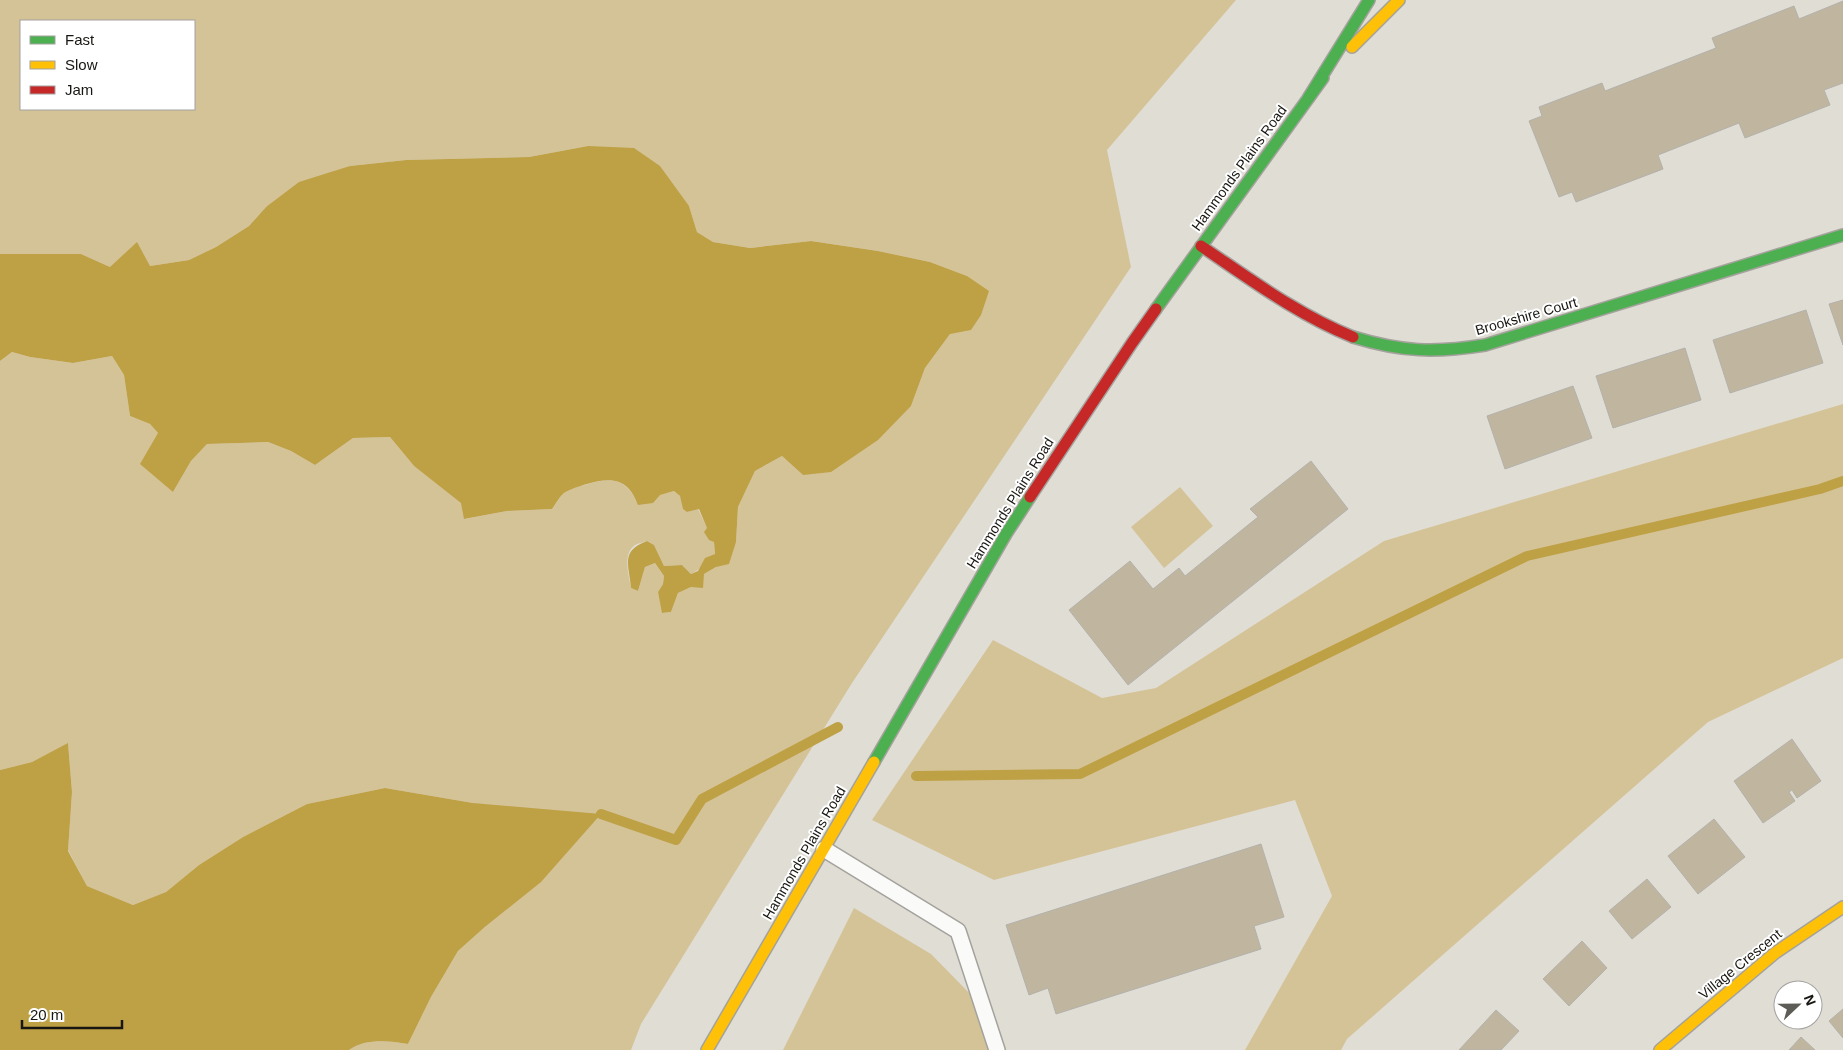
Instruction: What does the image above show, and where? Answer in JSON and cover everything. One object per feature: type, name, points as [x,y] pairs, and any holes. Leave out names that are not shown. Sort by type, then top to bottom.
[{"type":"main road","points":[[1309,97],[1369,0]]},
{"type":"main road","name":"Hammonds Plains Road","points":[[708,1050],[1006,534],[1132,343],[1326,73],[1381,0]]},
{"type":"main road","points":[[1326,73],[1399,0]]},
{"type":"main road","name":"Brookshire Court","points":[[1201,246],[1303,314],[1327,326],[1378,344],[1409,350],[1432,350],[1459,349],[1485,345],[1843,235]]},
{"type":"main road","name":"Village Crescent","points":[[1660,1050],[1775,953],[1843,906]]},
{"type":"lane","points":[[824,849],[958,932],[997,1050]]},
{"type":"shaded area","points":[[0,0],[1236,0],[1107,150],[1131,267],[852,683],[641,1024],[631,1050],[349,1050],[370,1042],[385,1041],[408,1044],[431,997],[458,951],[486,926],[473,803],[385,788],[307,804],[243,837],[199,865],[166,892],[133,905],[87,886],[68,850],[72,792],[68,744],[32,762],[0,770],[0,361],[12,352],[30,357],[73,363],[112,356],[124,375],[130,416],[150,424],[158,433],[173,492],[191,461],[207,444],[268,442],[291,451],[315,465],[353,438],[390,437],[414,466],[462,503],[465,519],[507,511],[552,509],[566,492],[577,487],[608,480],[625,486],[636,499],[674,491],[680,496],[687,512],[698,509],[714,542],[715,554],[691,574],[682,565],[664,566],[654,545],[647,541],[636,544],[631,549],[627,565],[631,588],[638,591],[645,567],[655,563],[664,576],[663,584],[658,592],[663,613],[671,612],[678,593],[691,587],[704,574],[716,567],[736,542],[738,507],[755,471],[782,456],[803,475],[911,406],[925,368],[950,334],[967,276],[930,262],[878,251],[811,241],[750,248],[713,242],[697,232],[689,206],[588,146],[529,157],[406,160],[350,166],[266,207],[249,226],[216,247],[189,260],[150,266],[110,267],[81,254],[0,254]]},
{"type":"shaded area","points":[[588,146],[634,148],[660,166],[689,206],[697,232],[713,242],[750,248],[811,241],[878,251],[930,262],[967,276],[989,291],[981,315],[971,330],[950,334],[925,368],[911,406],[878,440],[831,472],[803,475],[782,456],[755,471],[738,507],[736,542],[729,564],[716,567],[704,574],[703,588],[691,587],[678,593],[671,612],[662,613],[658,592],[663,584],[664,576],[655,563],[645,567],[638,591],[631,588],[628,560],[633,549],[647,541],[654,545],[664,566],[682,565],[691,574],[698,571],[705,558],[715,554],[714,542],[709,540],[704,532],[707,528],[699,509],[687,512],[683,509],[680,496],[674,491],[660,495],[653,503],[638,505],[634,496],[624,485],[611,480],[596,482],[564,493],[552,509],[507,511],[464,519],[461,503],[414,466],[390,437],[353,438],[315,465],[291,451],[268,442],[207,444],[191,461],[173,492],[140,464],[158,433],[150,424],[130,416],[124,375],[112,356],[73,363],[30,357],[12,352],[0,361],[0,254],[81,254],[110,267],[137,242],[150,266],[189,260],[216,247],[249,226],[266,207],[299,182],[350,166],[406,160],[529,157]]},
{"type":"shaded area","points":[[1843,404],[1843,658],[1708,722],[1347,1039],[1341,1050],[1245,1050],[1332,896],[1295,800],[994,880],[872,820],[993,640],[1102,698],[1156,688],[1384,541]]},
{"type":"shaded area","points":[[1180,487],[1213,526],[1164,568],[1131,527]]},
{"type":"shaded area","points":[[68,743],[72,792],[68,851],[87,886],[133,905],[166,892],[199,865],[243,837],[307,804],[385,788],[473,803],[601,814],[541,882],[458,951],[431,997],[408,1044],[385,1041],[370,1042],[349,1050],[0,1050],[0,770],[32,762]]},
{"type":"shaded area","points":[[854,908],[931,954],[977,1001],[990,1050],[783,1050]]},
{"type":"building","points":[[1843,1],[1843,83],[1824,90],[1830,105],[1745,138],[1739,123],[1658,155],[1663,169],[1576,202],[1572,192],[1559,197],[1529,121],[1542,116],[1539,107],[1602,83],[1605,91],[1716,48],[1712,38],[1794,6],[1799,19]]},
{"type":"building","points":[[1843,300],[1843,345],[1829,304]]},
{"type":"building","points":[[1806,310],[1823,363],[1730,393],[1713,340]]},
{"type":"building","points":[[1685,348],[1701,400],[1613,428],[1596,376]]},
{"type":"building","points":[[1573,386],[1592,438],[1505,469],[1487,416]]},
{"type":"building","points":[[1311,461],[1348,509],[1128,685],[1069,610],[1130,561],[1153,589],[1179,568],[1185,576],[1258,517],[1250,509]]},
{"type":"building","points":[[1792,739],[1821,781],[1797,798],[1792,790],[1789,792],[1795,801],[1763,823],[1734,781]]},
{"type":"building","points":[[1714,819],[1745,857],[1698,894],[1668,856]]},
{"type":"building","points":[[1261,844],[1284,917],[1254,926],[1261,949],[1056,1014],[1048,988],[1029,995],[1006,925]]},
{"type":"building","points":[[1647,879],[1671,907],[1632,939],[1609,911]]},
{"type":"building","points":[[1582,941],[1607,968],[1569,1006],[1543,979]]},
{"type":"building","points":[[1843,1009],[1843,1038],[1829,1021]]},
{"type":"building","points":[[1496,1010],[1519,1031],[1501,1050],[1459,1050]]},
{"type":"building","points":[[1801,1037],[1815,1050],[1789,1050]]},
{"type":"waterway","points":[[916,776],[1080,774],[1527,556],[1820,489],[1843,481]]},
{"type":"waterway","points":[[601,814],[676,840],[702,799],[838,727]]},
{"type":"traffic: fast","points":[[1309,97],[1369,0]]},
{"type":"traffic: fast","points":[[1156,309],[1323,78]]},
{"type":"traffic: fast","points":[[1353,337],[1387,346],[1419,350],[1467,348],[1485,345],[1843,235]]},
{"type":"traffic: fast","points":[[874,762],[1006,534],[1030,497]]},
{"type":"traffic: slow","points":[[1352,47],[1399,0]]},
{"type":"traffic: slow","points":[[707,1050],[874,762]]},
{"type":"traffic: slow","points":[[1660,1050],[1775,953],[1843,907]]},
{"type":"traffic: jam","points":[[1201,246],[1294,307],[1353,337]]},
{"type":"traffic: jam","points":[[1030,497],[1156,309]]}]
